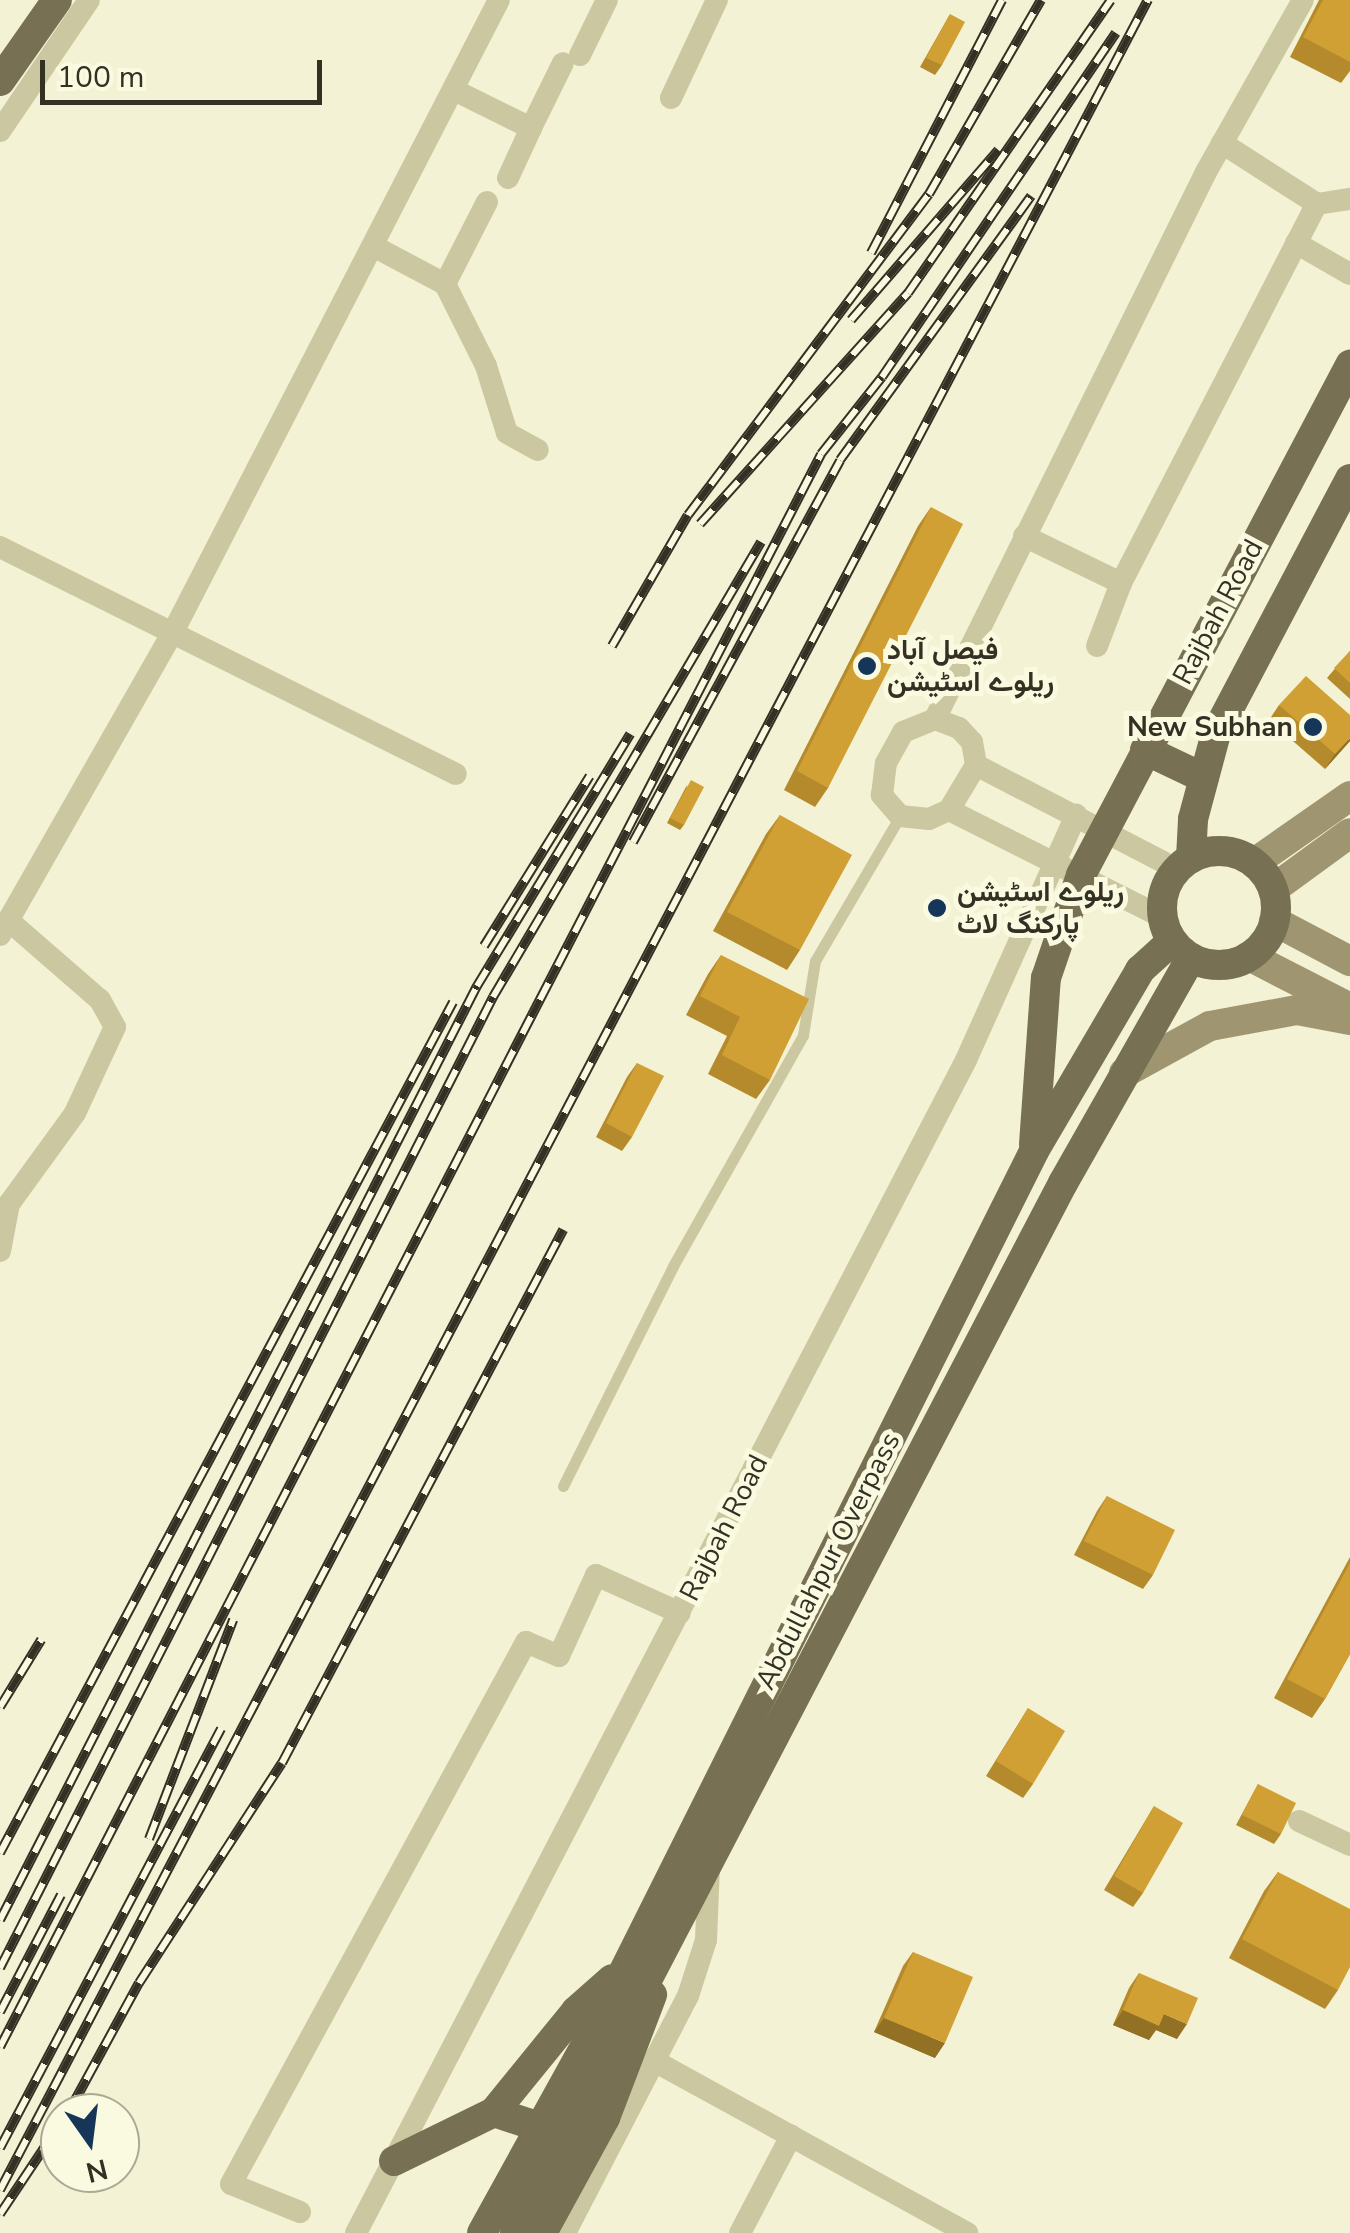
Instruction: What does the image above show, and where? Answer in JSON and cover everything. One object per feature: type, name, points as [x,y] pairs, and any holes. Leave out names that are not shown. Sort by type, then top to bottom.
[{"type":"main road","points":[[4,74],[57,0]]},
{"type":"main road","name":"Rajbah Road","points":[[1034,1151],[1046,978],[1069,869],[1104,828],[1347,380]]},
{"type":"main road","name":"Rajbah Road","points":[[1184,864],[1216,733],[1350,481]]},
{"type":"main road","points":[[1145,750],[1204,778]]},
{"type":"main road","points":[[1254,863],[1350,796]]},
{"type":"main road","points":[[1272,888],[1350,833]]},
{"type":"main road","points":[[1224,851],[1254,863],[1272,888],[1274,921],[1249,956],[1220,965],[1175,939],[1167,884],[1184,864],[1224,851]]},
{"type":"main road","points":[[1274,921],[1350,961]]},
{"type":"main road","name":"Abdullahpur Overpass","points":[[534,2220],[666,1943],[1124,1074],[1175,939]]},
{"type":"main road","name":"Abdullahpur Overpass","points":[[534,2220],[539,2128],[626,1967],[1034,1151],[1140,970],[1175,939]]},
{"type":"main road","points":[[1249,956],[1350,1008]]},
{"type":"main road","points":[[1124,1074],[1210,1026],[1296,1010],[1350,1020]]},
{"type":"main road","points":[[394,2161],[494,2112],[576,2011],[626,1967]]},
{"type":"main road","points":[[494,2112],[539,2128]]},
{"type":"main road","points":[[482,2233],[534,2220]]},
{"type":"street","points":[[0,130],[90,0]]},
{"type":"street","points":[[0,1251],[4,1202],[75,1113],[115,1027],[100,1000],[4,927],[172,634],[375,247],[499,0]]},
{"type":"street","points":[[508,178],[531,128],[607,0]]},
{"type":"street","points":[[671,98],[716,0]]},
{"type":"street","points":[[936,719],[959,728],[972,742],[976,765],[949,810],[930,819],[900,816],[882,795],[886,763],[903,732],[936,719],[1222,143],[1303,0]]},
{"type":"street","points":[[454,90],[531,128]]},
{"type":"street","points":[[1222,143],[1317,204],[1350,199]]},
{"type":"street","points":[[445,284],[487,202]]},
{"type":"street","points":[[1096,646],[1121,583],[1317,204]]},
{"type":"street","points":[[1296,243],[1350,274]]},
{"type":"street","points":[[375,247],[445,284],[486,366],[508,433],[538,450]]},
{"type":"street","points":[[1024,536],[1121,583]]},
{"type":"street","points":[[0,546],[456,774]]},
{"type":"street","points":[[976,765],[1184,864]]},
{"type":"street","points":[[949,810],[1069,869],[1175,939]]},
{"type":"street","name":"Rajbah Road","points":[[356,2233],[1003,987],[1069,869],[1076,815]]},
{"type":"street","points":[[300,2212],[230,2184],[526,1642],[559,1656],[596,1575],[680,1613]]},
{"type":"street","points":[[1298,1821],[1350,1845]]},
{"type":"street","points":[[534,2220],[658,2064],[706,1940],[710,1859]]},
{"type":"street","points":[[658,2064],[967,2233]]},
{"type":"street","points":[[740,2233],[791,2136]]},
{"type":"lane","points":[[563,1486],[674,1266],[803,1034],[815,961],[900,816]]},
{"type":"building","points":[[1323,0],[1350,0],[1350,62],[1303,37]]},
{"type":"building","points":[[950,14],[965,22],[942,65],[926,58]]},
{"type":"building","name":"فیصل آباد ریلوے اسٹیشن","points":[[931,507],[963,524],[828,788],[797,771]]},
{"type":"building","points":[[1350,651],[1350,683],[1334,668]]},
{"type":"building","points":[[1306,676],[1350,715],[1350,738],[1335,754],[1279,705]]},
{"type":"building","points":[[691,780],[704,787],[684,825],[670,818]]},
{"type":"building","points":[[780,815],[852,855],[800,950],[727,912]]},
{"type":"building","points":[[721,955],[809,999],[770,1080],[722,1055],[740,1017],[700,996]]},
{"type":"building","points":[[637,1063],[664,1076],[632,1137],[606,1123]]},
{"type":"building","points":[[1107,1496],[1175,1530],[1153,1575],[1084,1541]]},
{"type":"building","points":[[1350,1563],[1350,1654],[1325,1699],[1287,1679]]},
{"type":"building","points":[[1028,1708],[1065,1731],[1033,1784],[996,1761]]},
{"type":"building","points":[[1258,1784],[1296,1803],[1281,1834],[1242,1815]]},
{"type":"building","points":[[1154,1806],[1183,1823],[1143,1893],[1114,1876]]},
{"type":"building","points":[[1278,1872],[1350,1909],[1350,1967],[1338,1990],[1242,1939]]},
{"type":"building","points":[[913,1952],[973,1977],[945,2043],[884,2018]]},
{"type":"building","points":[[1139,1973],[1198,1998],[1187,2024],[1164,2014],[1159,2026],[1123,2010]]},
{"type":"railway","points":[[871,253],[1002,0]]},
{"type":"railway","points":[[612,646],[688,515],[929,194],[1041,0]]},
{"type":"railway","points":[[700,524],[908,293],[1111,0]]},
{"type":"railway","points":[[0,2190],[1148,0]]},
{"type":"railway","points":[[0,2047],[821,454],[882,377],[1116,33]]},
{"type":"railway","points":[[851,320],[998,150]]},
{"type":"railway","points":[[633,842],[840,460],[1031,196]]},
{"type":"railway","points":[[0,1968],[493,997],[761,542]]},
{"type":"railway","points":[[0,1920],[477,986],[630,734]]},
{"type":"railway","points":[[484,946],[590,776]]},
{"type":"railway","points":[[0,1853],[453,1002]]},
{"type":"railway","points":[[79,2093],[139,1983],[282,1763],[563,1230]]},
{"type":"railway","points":[[149,1839],[233,1620]]},
{"type":"railway","points":[[0,1707],[41,1640]]},
{"type":"railway","points":[[0,2148],[221,1729]]},
{"type":"railway","points":[[0,2012],[61,1895]]},
{"type":"railway","points":[[0,2214],[40,2154]]},
{"type":"place","name":"فیصل آباد ریلوے اسٹیشن","points":[[867,666]]},
{"type":"place","name":"New Subhan","points":[[1313,727]]},
{"type":"place","name":"ریلوے اسٹیشن پارکنگ لاٹ","points":[[937,908]]}]
